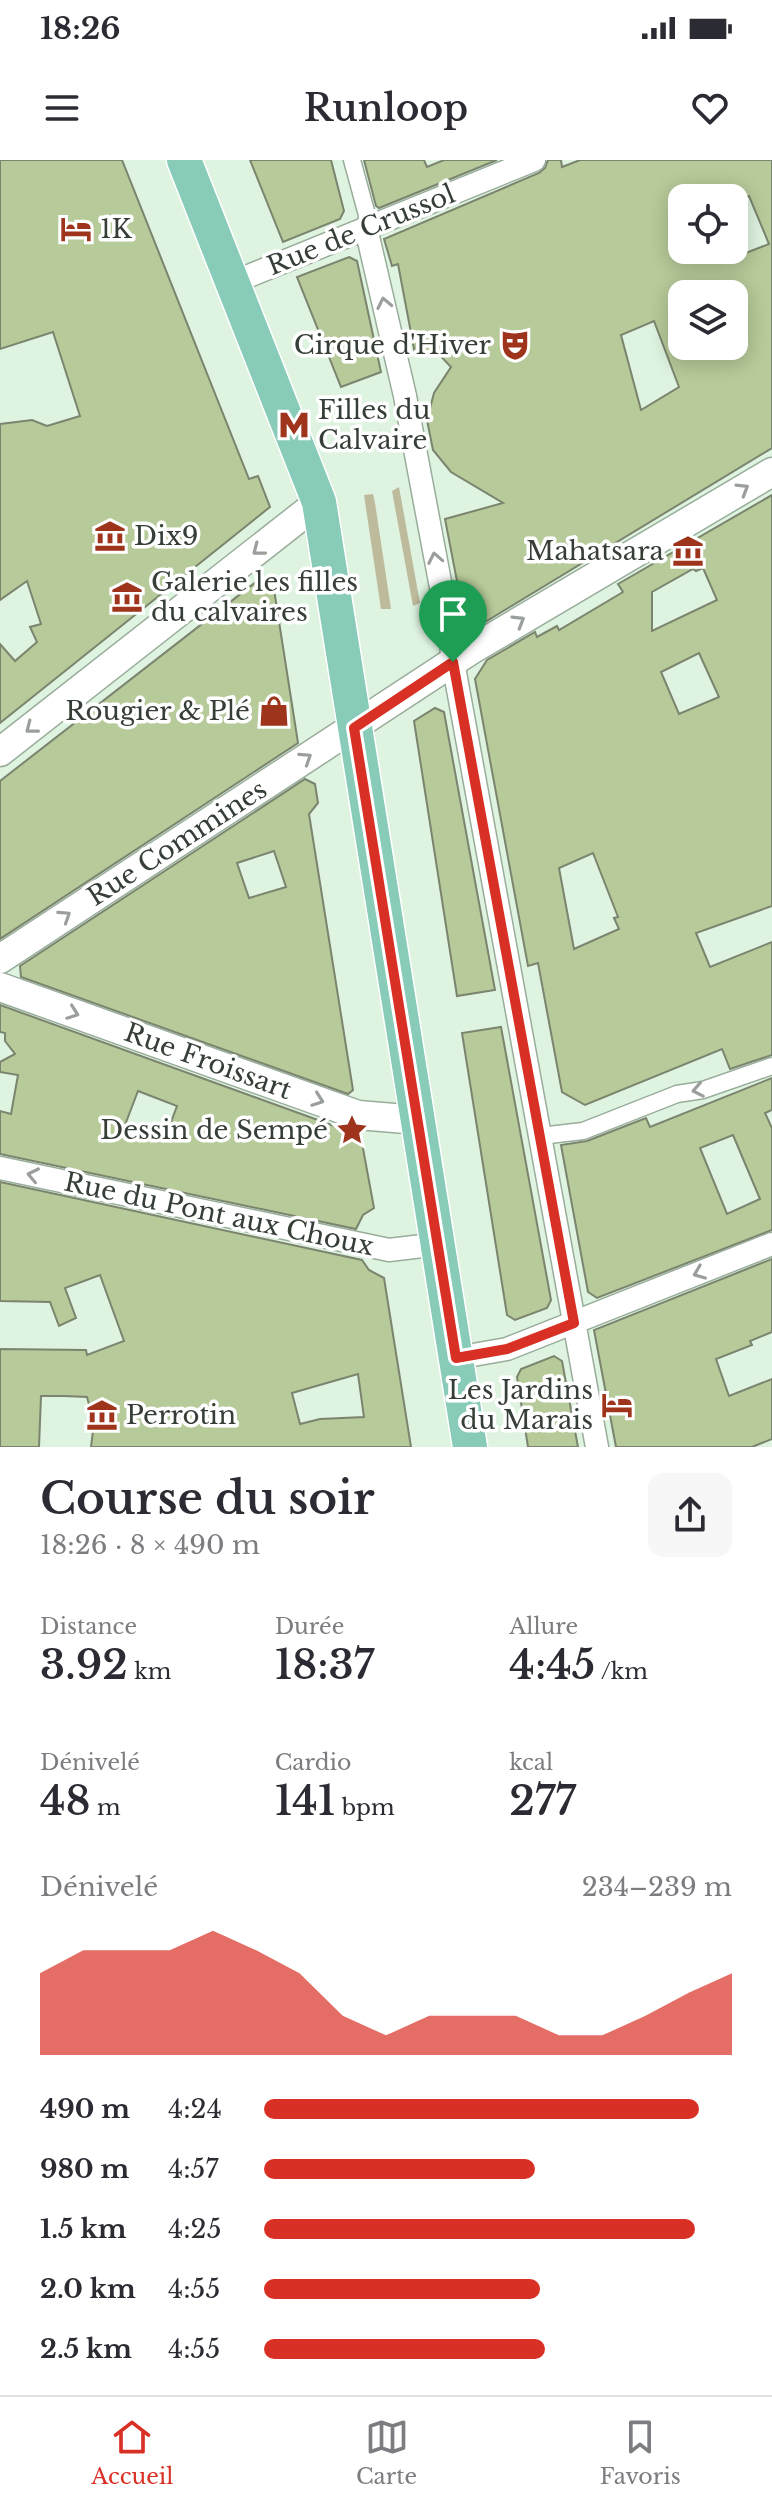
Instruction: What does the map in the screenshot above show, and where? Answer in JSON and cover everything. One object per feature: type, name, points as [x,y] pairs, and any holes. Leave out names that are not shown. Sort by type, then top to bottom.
[{"type":"main road","points":[[184,160],[319,502],[470,1447]]},
{"type":"street","points":[[352,160],[367,215],[366,228],[405,396],[597,1447]]},
{"type":"street","name":"Rue de Crussol","points":[[234,282],[534,160]]},
{"type":"street","name":"Rue Commines","points":[[0,959],[453,662],[772,472]]},
{"type":"street","points":[[0,752],[319,502]]},
{"type":"street","name":"Rue Froissart","points":[[0,987],[358,1115],[418,1120]]},
{"type":"street","points":[[540,1136],[583,1131],[677,1094],[703,1090],[772,1066]]},
{"type":"street","name":"Rue du Pont aux Choux","points":[[0,1168],[389,1250],[439,1244]]},
{"type":"street","points":[[456,1358],[507,1349],[772,1244]]},
{"type":"shaded area","points":[[399,487],[420,603],[413,606],[392,491]]},
{"type":"shaded area","points":[[373,494],[391,609],[381,609],[364,495]]},
{"type":"building","points":[[0,160],[122,160],[249,479],[258,476],[270,507],[0,723],[0,644],[15,661],[37,642],[30,627],[41,624],[27,581],[0,600],[0,424],[32,420],[47,426],[80,416],[53,332],[0,349]]},
{"type":"building","points":[[250,160],[331,160],[344,211],[340,219],[283,242]]},
{"type":"building","points":[[364,160],[424,160],[427,167],[444,160],[497,160],[379,208]]},
{"type":"building","points":[[548,160],[561,160],[562,167],[580,160],[772,160],[772,448],[467,633],[445,519],[503,503],[451,472],[433,450],[427,420],[434,393],[451,367],[435,350],[415,354],[398,264],[392,266],[384,239],[539,173]]},
{"type":"building","points":[[349,257],[357,261],[381,372],[341,387],[297,277]]},
{"type":"building","points":[[772,495],[772,906],[696,933],[710,967],[772,942],[772,1055],[730,1069],[722,1049],[585,1105],[562,1092],[538,963],[528,966],[475,679],[487,660],[535,632],[537,637],[557,626],[559,630],[623,592],[618,584]],"holes":[[[703,568],[717,600],[652,631],[652,592],[693,569]],[[699,653],[719,697],[679,714],[661,672]],[[593,853],[618,917],[614,918],[619,929],[574,949],[559,868]]]},
{"type":"building","points":[[261,578],[273,583],[298,743],[0,939],[0,781]]},
{"type":"building","points":[[435,708],[444,712],[495,990],[457,996],[414,721]]},
{"type":"building","points":[[305,779],[315,784],[318,803],[309,814],[353,1090],[348,1094],[21,977],[20,966]],"holes":[[[274,851],[286,887],[249,898],[237,863]]]},
{"type":"building","points":[[0,1005],[340,1128],[360,1132],[374,1208],[363,1215],[356,1229],[0,1154],[0,1111],[11,1114],[18,1075],[0,1072],[0,1062],[15,1054],[5,1041],[5,1033],[0,1032]],"holes":[[[138,1091],[177,1106],[165,1138],[125,1125]]]},
{"type":"building","points":[[501,1027],[551,1300],[547,1308],[515,1320],[507,1315],[462,1033]]},
{"type":"building","points":[[772,1078],[772,1110],[765,1113],[772,1128],[772,1230],[597,1298],[588,1292],[561,1145],[587,1141],[646,1118],[650,1127]],"holes":[[[733,1135],[760,1199],[727,1214],[700,1148]]]},
{"type":"building","points":[[0,1182],[362,1260],[369,1270],[384,1278],[411,1447],[91,1447],[94,1423],[87,1397],[41,1396],[39,1447],[0,1447],[0,1349],[86,1350],[87,1355],[124,1341],[100,1275],[65,1288],[76,1318],[59,1326],[50,1302],[0,1301]],"holes":[[[358,1374],[364,1417],[320,1419],[300,1424],[292,1393]]]},
{"type":"building","points":[[772,1259],[772,1332],[750,1341],[752,1345],[716,1359],[729,1396],[772,1379],[772,1439],[752,1447],[616,1447],[594,1330]]},
{"type":"building","points":[[554,1356],[562,1361],[578,1447],[528,1447],[517,1377],[521,1369]]},
{"type":"place","name":"1K","points":[[76,229]]},
{"type":"place","name":"Cirque d'Hiver","points":[[515,345]]},
{"type":"place","name":"Filles du Calvaire","points":[[294,425]]},
{"type":"place","name":"Dix9","points":[[110,536]]},
{"type":"place","name":"Mahatsara","points":[[688,551]]},
{"type":"place","name":"Galerie les filles du calvaires","points":[[127,597]]},
{"type":"place","name":"Rougier & Plé","points":[[274,711]]},
{"type":"place","name":"Dessin de Sempé","points":[[352,1130]]},
{"type":"place","name":"Les Jardins du Marais","points":[[617,1405]]},
{"type":"place","name":"Perrotin","points":[[102,1415]]},
{"type":"route","points":[[453,662],[574,1323],[507,1349],[456,1358],[354,728],[453,662]]}]
